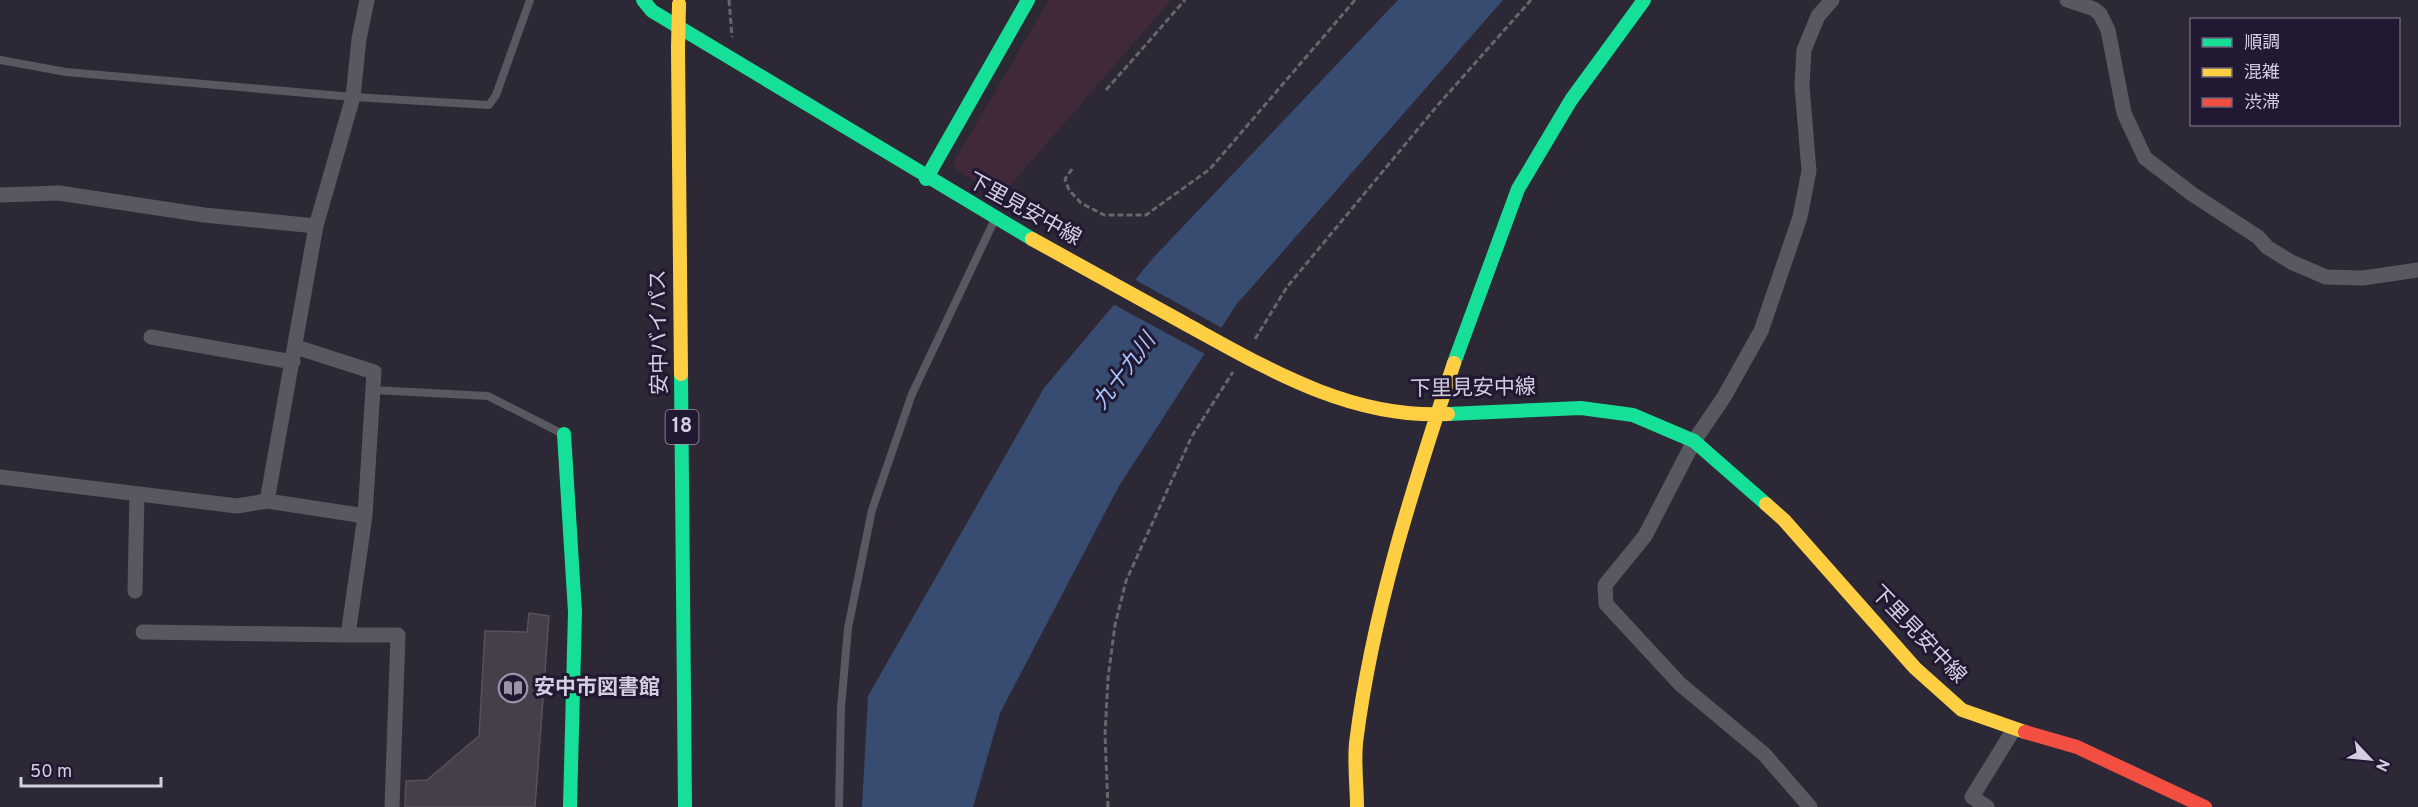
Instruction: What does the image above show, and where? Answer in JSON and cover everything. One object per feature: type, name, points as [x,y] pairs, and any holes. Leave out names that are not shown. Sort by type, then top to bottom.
[{"type":"main road","name":"下里見安中線","points":[[642,0],[652,10],[926,179],[1235,351],[1326,396],[1380,410],[1436,414],[1581,408],[1633,415],[1694,441],[1784,520],[1915,668],[1962,710],[2014,729],[2077,747],[2205,807]]},
{"type":"main road","points":[[926,179],[1028,0]]},
{"type":"main road","points":[[1357,807],[1356,745],[1380,607],[1436,414],[1518,189],[1571,100],[1644,0]]},
{"type":"main road","name":"安中バイパス","points":[[679,2],[685,807]]},
{"type":"main road","points":[[564,434],[575,612],[570,807]]},
{"type":"street","points":[[267,501],[316,226],[353,97],[359,39],[367,0]]},
{"type":"street","points":[[1810,807],[1764,754],[1680,684],[1606,604],[1605,585],[1645,536],[1694,441],[1724,397],[1761,331],[1800,217],[1809,171],[1802,86],[1804,50],[1818,16],[1832,0]]},
{"type":"street","points":[[2067,0],[2094,9],[2100,14],[2108,30],[2124,113],[2145,158],[2173,180],[2258,237],[2267,247],[2291,262],[2326,277],[2363,278],[2418,270]]},
{"type":"street","points":[[0,195],[59,193],[204,215],[316,226]]},
{"type":"street","points":[[151,337],[294,354],[374,372],[365,516],[348,635]]},
{"type":"street","points":[[0,477],[237,506],[267,501],[365,516]]},
{"type":"street","points":[[135,591],[137,494]]},
{"type":"street","points":[[144,632],[398,635],[393,807]]},
{"type":"street","points":[[1987,807],[1972,797],[2014,729]]},
{"type":"lane","points":[[0,60],[66,72],[353,97],[489,105],[496,95],[530,0]]},
{"type":"lane","points":[[839,807],[841,708],[848,628],[872,510],[912,394],[999,220]]},
{"type":"lane","points":[[373,390],[488,396],[564,434]]},
{"type":"path","points":[[729,0],[734,61]]},
{"type":"path","points":[[1106,90],[1185,0]]},
{"type":"path","points":[[1072,169],[1065,179],[1069,190],[1081,203],[1104,215],[1146,215],[1210,169],[1355,0]]},
{"type":"path","points":[[1252,344],[1287,287],[1437,106],[1531,0]]},
{"type":"path","points":[[1108,807],[1105,735],[1108,678],[1115,625],[1125,581],[1192,436],[1235,368]]},
{"type":"shaded area","points":[[1049,0],[1171,0],[1002,195],[956,170],[953,163]]},
{"type":"water","name":"九十九川","points":[[1398,0],[1503,0],[1236,305],[1119,486],[1000,713],[973,807],[862,807],[868,696],[1044,388],[1154,257]]},
{"type":"pier","points":[[1132,278],[1224,329],[1207,355],[1111,303]]},
{"type":"building","points":[[529,613],[549,616],[535,807],[405,807],[406,781],[427,780],[479,736],[485,631],[527,632]]},
{"type":"traffic: fast","points":[[643,0],[652,11],[1032,239]]},
{"type":"traffic: fast","points":[[926,179],[1028,0]]},
{"type":"traffic: fast","points":[[1454,363],[1518,189],[1571,100],[1644,0]]},
{"type":"traffic: fast","points":[[681,374],[685,807]]},
{"type":"traffic: fast","points":[[1448,414],[1581,408],[1633,415],[1694,441],[1766,504]]},
{"type":"traffic: fast","points":[[564,434],[575,612],[570,807]]},
{"type":"traffic: slow","points":[[678,48],[679,4]]},
{"type":"traffic: slow","points":[[678,48],[681,374]]},
{"type":"traffic: slow","points":[[1032,239],[1247,357],[1311,388],[1344,400],[1377,408],[1412,413],[1448,414]]},
{"type":"traffic: slow","points":[[1357,807],[1356,743],[1372,646],[1409,503],[1454,363]]},
{"type":"traffic: slow","points":[[1766,504],[1784,520],[1915,668],[1962,710],[2025,732]]},
{"type":"traffic: jam","points":[[2025,732],[2077,747],[2205,807]]},
{"type":"place","name":"安中市図書館","points":[[513,688]]}]
